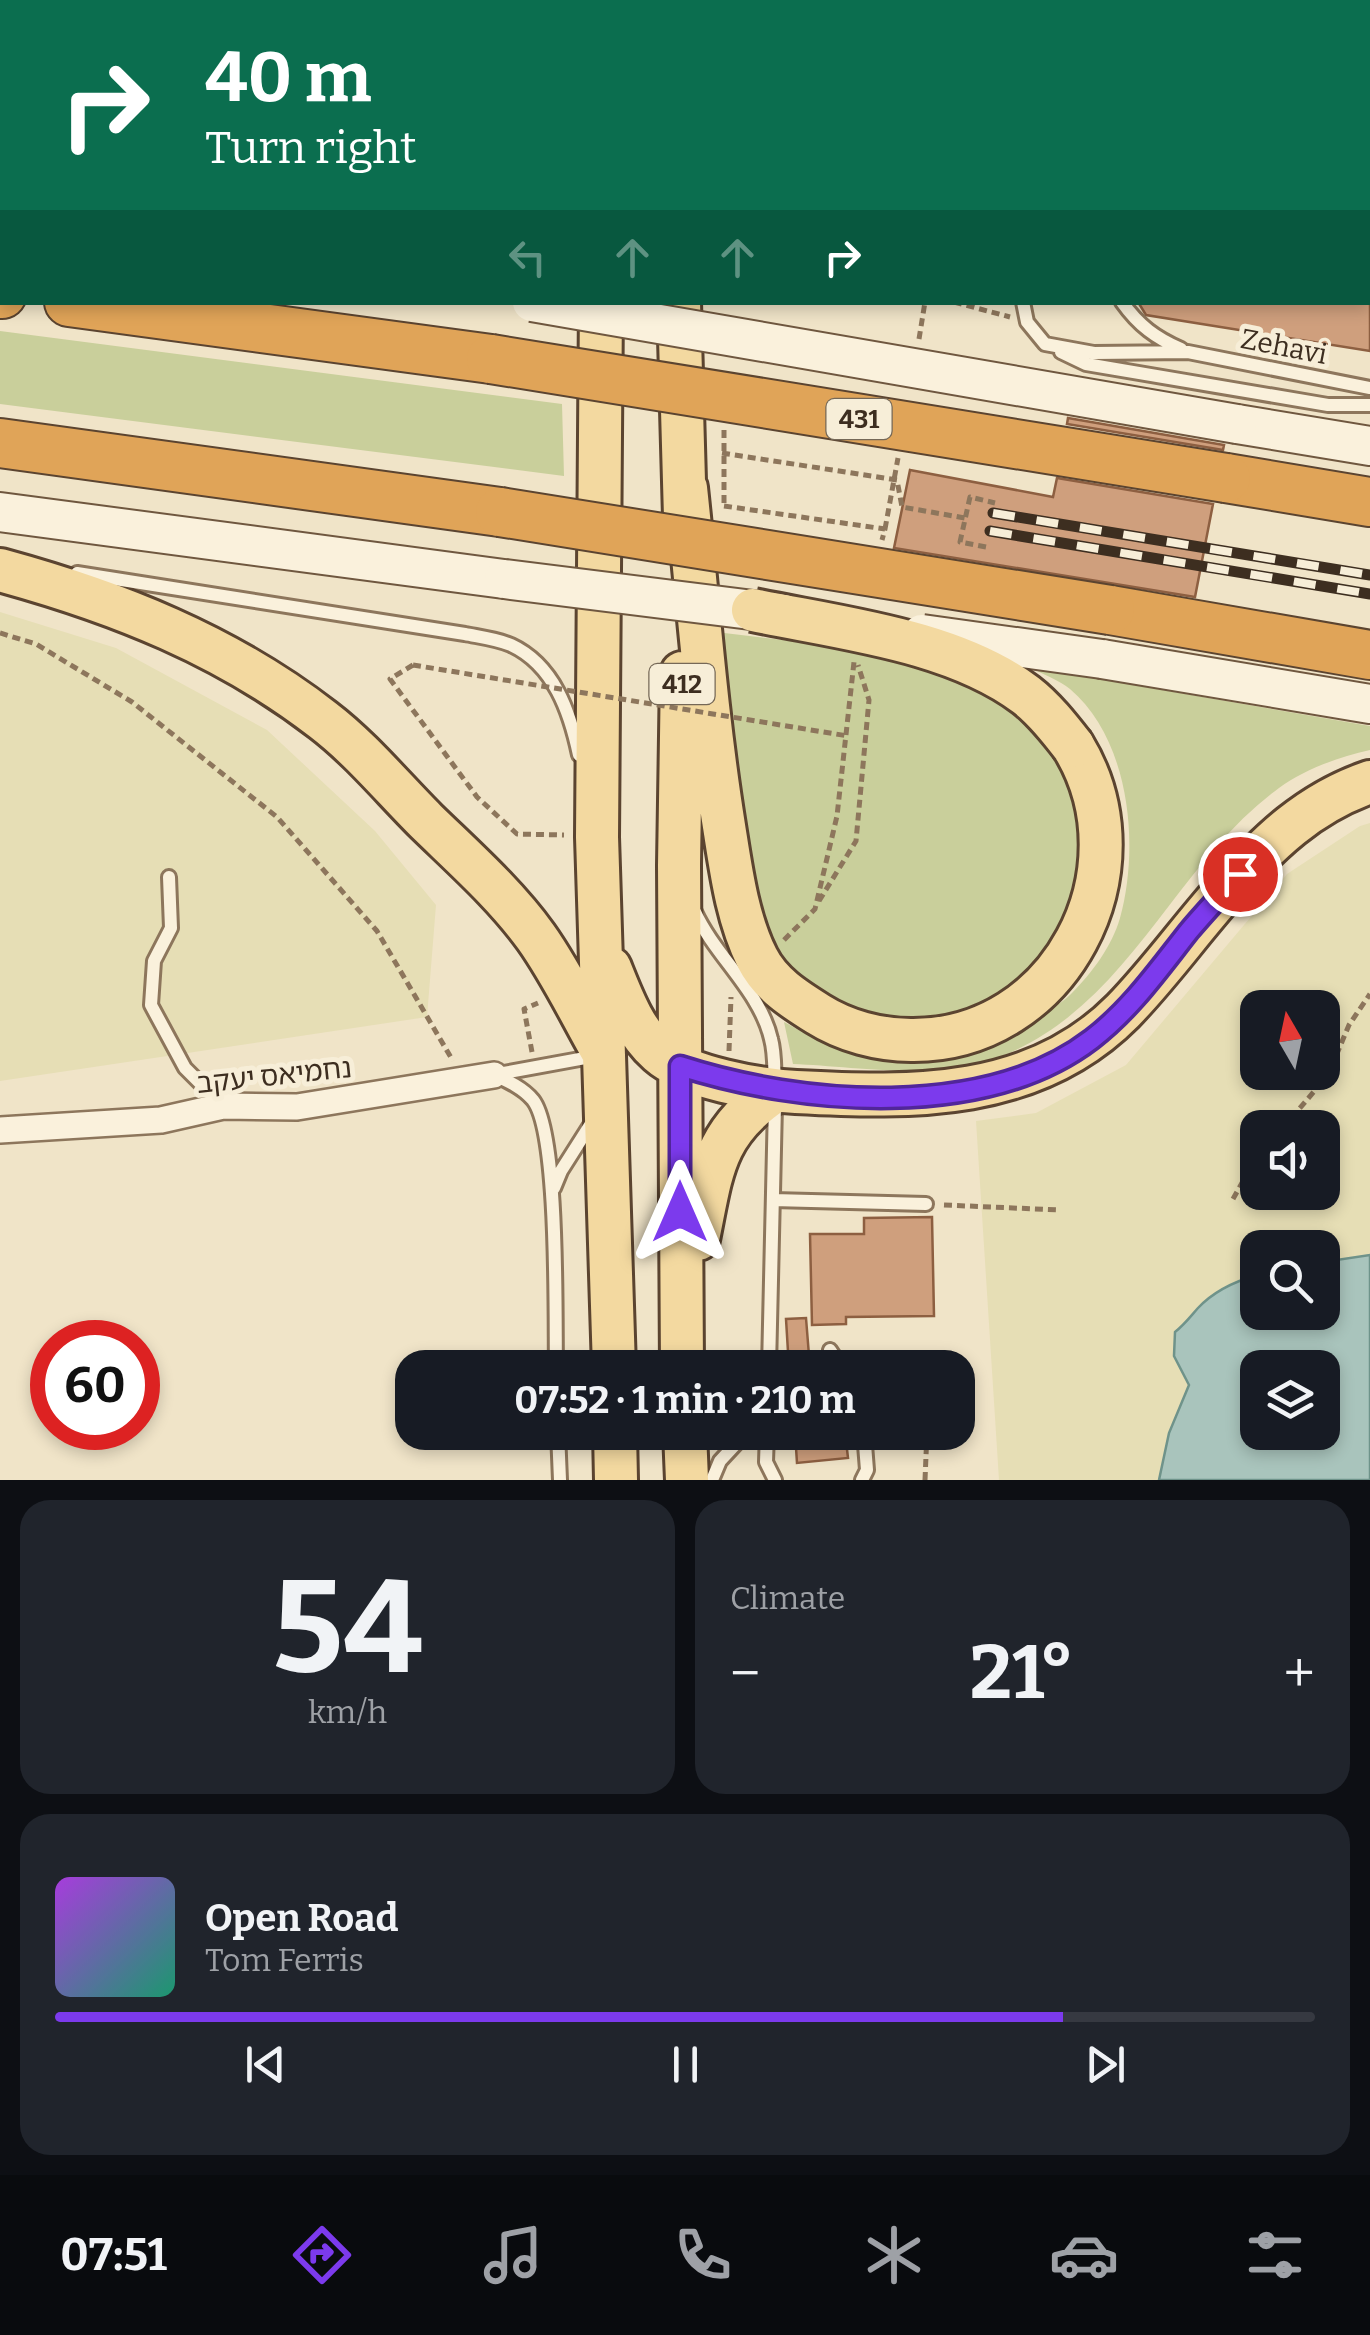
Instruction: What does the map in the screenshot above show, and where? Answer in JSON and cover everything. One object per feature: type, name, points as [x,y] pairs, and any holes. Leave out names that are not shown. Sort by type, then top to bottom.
[{"type":"highway","name":"431","points":[[91,305],[491,359],[1370,502]]},
{"type":"highway","points":[[0,443],[500,512],[1370,655]]},
{"type":"main road","points":[[549,305],[1370,446]]},
{"type":"main road","name":"412","points":[[679,305],[685,468],[679,866],[681,1350]]},
{"type":"main road","points":[[599,314],[597,836],[613,1350]]},
{"type":"main road","points":[[685,468],[716,773],[738,900],[758,960],[787,994],[825,1019],[859,1033],[896,1040],[933,1040],[973,1032],[1007,1017],[1038,993],[1071,951],[1087,918],[1098,877],[1102,844],[1096,792],[1074,746],[1024,694],[968,663],[878,636],[753,610]]},
{"type":"main road","points":[[0,512],[753,610],[1102,659],[1370,704]]},
{"type":"main road","points":[[0,570],[72,590],[185,633],[253,672],[325,721],[486,878],[534,934],[568,989],[605,1075]]},
{"type":"main road","points":[[601,943],[643,1036],[661,1055],[680,1066],[775,1091],[887,1096],[936,1094],[1018,1077],[1056,1062],[1092,1039],[1120,1014],[1265,846],[1310,809],[1370,782]]},
{"type":"main road","points":[[680,1323],[716,1157],[740,1118],[775,1091]]},
{"type":"main road","points":[[615,1450],[616,1480]]},
{"type":"main road","points":[[686,1450],[687,1480]]},
{"type":"street","name":"נחמיאס יעקב","points":[[0,1130],[161,1120],[223,1106],[297,1107],[494,1075]]},
{"type":"lane","points":[[1024,305],[1027,322],[1045,344],[1086,364],[1328,405],[1370,405]]},
{"type":"lane","points":[[1124,305],[1136,322],[1156,338],[1188,352]]},
{"type":"lane","points":[[1045,344],[1094,353],[1188,352]]},
{"type":"lane","name":"Zehavi","points":[[1188,352],[1370,388]]},
{"type":"lane","points":[[0,562],[509,644],[532,658],[570,712],[597,836]]},
{"type":"lane","points":[[679,866],[704,932],[764,1019],[772,1040],[775,1091],[769,1350]]},
{"type":"lane","points":[[169,877],[170,928],[154,961],[151,1005],[185,1068],[223,1106]]},
{"type":"lane","points":[[494,1075],[535,1070],[605,1075],[552,1195]]},
{"type":"lane","points":[[494,1075],[520,1089],[539,1111],[544,1127],[552,1195],[556,1350]]},
{"type":"lane","points":[[773,1200],[926,1204]]},
{"type":"lane","points":[[559,1450],[560,1480]]},
{"type":"lane","points":[[712,1480],[731,1450]]},
{"type":"lane","points":[[766,1450],[766,1462],[775,1480]]},
{"type":"lane","points":[[862,1480],[867,1470],[865,1450]]},
{"type":"path","points":[[966,305],[1027,322]]},
{"type":"path","points":[[989,311],[990,305]]},
{"type":"path","points":[[685,468],[897,480],[902,507],[965,518]]},
{"type":"path","points":[[986,547],[960,542],[965,518],[970,498],[996,503]]},
{"type":"path","points":[[0,633],[36,644],[132,702],[278,816],[376,931],[449,1051],[459,1080]]},
{"type":"path","points":[[815,909],[856,841],[869,700],[855,652],[837,816]]},
{"type":"path","points":[[597,836],[517,834],[477,797],[390,679],[413,664],[848,736]]},
{"type":"path","points":[[535,1070],[524,1009],[568,989]]},
{"type":"path","points":[[1298,1110],[1328,1075],[1349,1025],[1370,994]]},
{"type":"path","points":[[1232,1199],[1240,1185]]},
{"type":"path","points":[[926,1204],[1060,1210]]},
{"type":"path","points":[[925,1480],[926,1450]]},
{"type":"shaded area","points":[[0,612],[116,648],[267,730],[375,831],[436,905],[427,1017],[0,1081]]},
{"type":"shaded area","points":[[1370,823],[1370,1480],[999,1480],[976,1121],[1036,1113],[1126,1065],[1287,874]]},
{"type":"green space","points":[[0,331],[562,404],[564,476],[0,404]]},
{"type":"green space","points":[[716,632],[874,651],[987,689],[1055,746],[1085,826],[1072,913],[1027,982],[931,1025],[863,1018],[779,964],[752,899]]},
{"type":"green space","points":[[1030,667],[1370,726],[1370,750],[1300,775],[1240,821],[1110,978],[1074,1013],[1032,1042],[961,1068],[889,1070],[793,1064],[784,1022],[830,1045],[861,1053],[891,1051],[995,1030],[1043,1014],[1057,1005],[1071,994],[1107,949],[1120,918],[1129,859],[1129,827],[1117,765],[1106,736],[1090,711],[1066,686]]},
{"type":"water","points":[[1370,1255],[1370,1480],[1159,1480],[1169,1433],[1189,1385],[1174,1356],[1175,1332],[1211,1297],[1240,1281],[1240,1330],[1340,1330],[1340,1259]]},
{"type":"building","points":[[1140,305],[1370,305],[1370,351],[1146,315]]},
{"type":"building","points":[[1068,418],[1224,445],[1223,450],[1067,424]]},
{"type":"building","points":[[910,470],[1053,497],[1057,478],[1213,504],[1195,597],[894,548]]},
{"type":"building","points":[[932,1217],[934,1316],[846,1317],[846,1324],[812,1325],[810,1234],[864,1234],[864,1218]]},
{"type":"building","points":[[806,1318],[809,1350],[788,1350],[786,1319]]},
{"type":"building","points":[[796,1450],[847,1450],[848,1458],[797,1463]]},
{"type":"railway","points":[[993,513],[1370,575]]},
{"type":"railway","points":[[990,531],[1370,594]]},
{"type":"route","points":[[680,1212],[680,1066],[775,1091],[887,1096],[936,1094],[1018,1077],[1056,1062],[1092,1039],[1120,1014],[1240,874]]}]
